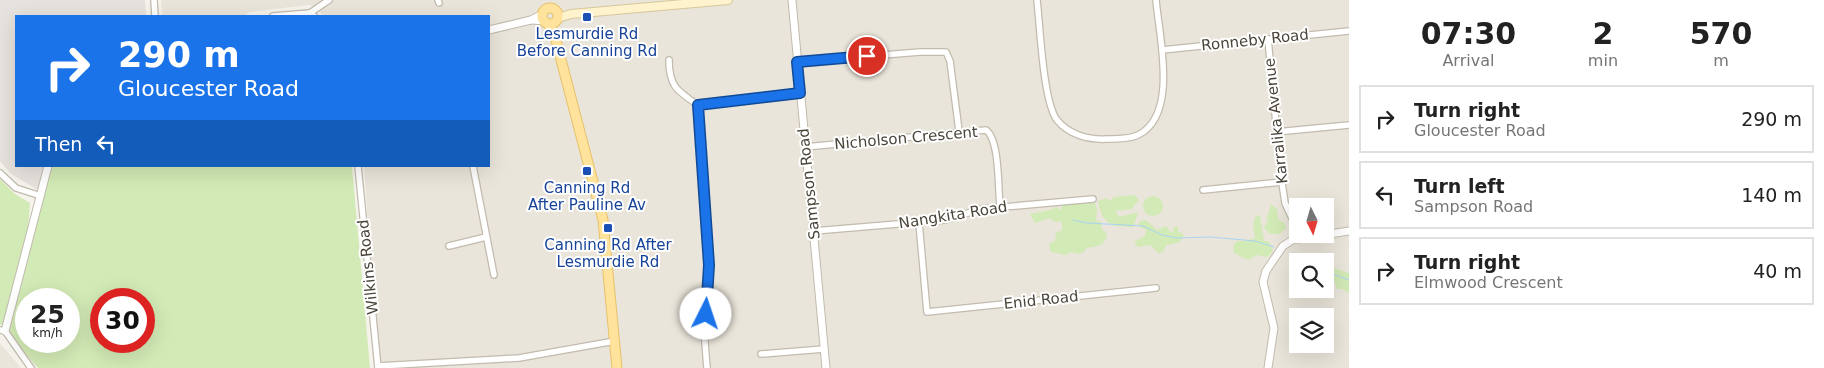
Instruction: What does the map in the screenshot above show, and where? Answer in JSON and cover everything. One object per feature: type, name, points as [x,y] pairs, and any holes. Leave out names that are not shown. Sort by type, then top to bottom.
[{"type":"main road","points":[[546,0],[603,220],[617,368]]},
{"type":"main road","points":[[550,17],[728,0]]},
{"type":"street","points":[[154,0],[155,15]]},
{"type":"street","points":[[312,15],[329,0]]},
{"type":"street","name":"Sampson Road","points":[[792,0],[826,368]]},
{"type":"street","points":[[1037,0],[1048,98],[1056,119],[1072,132],[1090,140],[1138,135],[1151,123],[1162,105],[1164,88],[1162,50],[1156,0]]},
{"type":"street","points":[[490,30],[550,17]]},
{"type":"street","name":"Ronneby Road","points":[[1162,50],[1349,31]]},
{"type":"street","name":"Karralika Avenue","points":[[1268,39],[1282,182],[1285,203],[1289,211]]},
{"type":"street","points":[[797,62],[920,52],[946,52],[950,60],[959,131]]},
{"type":"street","points":[[669,60],[672,83],[678,92],[698,105],[800,93]]},
{"type":"street","points":[[698,105],[709,265],[704,330],[707,368]]},
{"type":"street","points":[[1276,132],[1349,125]]},
{"type":"street","name":"Nicholson Crescent","points":[[805,147],[959,131],[986,130],[991,134],[995,144],[1000,207]]},
{"type":"street","points":[[30,368],[2,331],[48,167]]},
{"type":"street","name":"Wilkins Road","points":[[358,167],[378,367]]},
{"type":"street","points":[[473,167],[494,276]]},
{"type":"street","points":[[0,173],[16,188],[41,196]]},
{"type":"street","points":[[1202,190],[1282,182]]},
{"type":"street","name":"Nangkita Road","points":[[814,231],[920,223],[945,220],[980,209],[1093,199]]},
{"type":"street","name":"Enid Road","points":[[920,223],[927,312],[1156,288]]},
{"type":"street","points":[[1334,233],[1349,231]]},
{"type":"street","points":[[449,246],[486,237]]},
{"type":"street","points":[[1268,368],[1274,328],[1263,282],[1266,271],[1279,251],[1289,243]]},
{"type":"street","points":[[378,367],[519,358],[615,341]]},
{"type":"street","points":[[761,354],[824,349]]},
{"type":"street","points":[[489,361],[489,368]]},
{"type":"shaded area","points":[[0,0],[145,0],[146,15],[15,15],[15,167],[46,167],[40,191],[11,174],[0,161]]},
{"type":"shaded area","points":[[161,0],[1349,0],[1349,368],[378,368],[364,167],[490,167],[490,15],[322,15],[316,7],[308,5],[249,12],[245,15],[162,15]]},
{"type":"shaded area","points":[[0,343],[21,368],[0,368]]},
{"type":"green space","points":[[51,167],[352,167],[370,368],[38,368],[25,353],[80,353],[80,288],[17,288]]},
{"type":"green space","points":[[0,179],[15,194],[30,203],[27,243],[8,302],[3,325],[0,324]]},
{"type":"green space","points":[[1134,195],[1139,200],[1131,209],[1115,211],[1119,217],[1138,212],[1134,226],[1117,226],[1105,220],[1098,201],[1106,198],[1110,201],[1114,197]]},
{"type":"green space","points":[[1153,196],[1160,199],[1163,206],[1160,213],[1153,216],[1146,213],[1143,206],[1146,199]]},
{"type":"green space","points":[[1093,199],[1097,209],[1096,220],[1101,222],[1102,229],[1107,234],[1105,241],[1097,246],[1086,248],[1084,252],[1078,254],[1071,252],[1065,255],[1051,252],[1049,244],[1055,241],[1056,233],[1062,230],[1062,222],[1053,221],[1050,218],[1035,223],[1030,214],[1056,207],[1061,210],[1063,202]]},
{"type":"green space","points":[[1271,204],[1277,209],[1278,219],[1285,224],[1286,228],[1280,234],[1270,234],[1264,228],[1268,220],[1267,217]]},
{"type":"green space","points":[[1256,215],[1260,216],[1264,241],[1269,241],[1273,251],[1268,257],[1256,255],[1253,258],[1247,259],[1234,253],[1233,246],[1237,241],[1255,238],[1253,225]]},
{"type":"green space","points":[[1142,220],[1146,220],[1157,230],[1166,226],[1172,234],[1174,227],[1178,226],[1178,232],[1183,233],[1183,237],[1178,243],[1166,245],[1163,252],[1158,253],[1151,245],[1139,247],[1135,244],[1135,241],[1145,236],[1146,230],[1137,225]]},
{"type":"green space","points":[[1334,268],[1349,273],[1349,293],[1342,289],[1337,289],[1334,280]]},
{"type":"green space","points":[[15,295],[15,342],[5,331]]},
{"type":"waterway","points":[[1073,220],[1087,223],[1143,226],[1162,235],[1177,238],[1211,237],[1255,241],[1274,247]]},
{"type":"waterway","points":[[1334,274],[1349,280]]},
{"type":"place","name":"Lesmurdie Rd Before Canning Rd","points":[[587,17]]},
{"type":"place","name":"Canning Rd After Pauline Av","points":[[587,171]]},
{"type":"place","name":"Canning Rd After Lesmurdie Rd","points":[[608,228]]},
{"type":"route","points":[[706,314],[709,265],[698,105],[800,93],[797,62],[867,56]]}]
